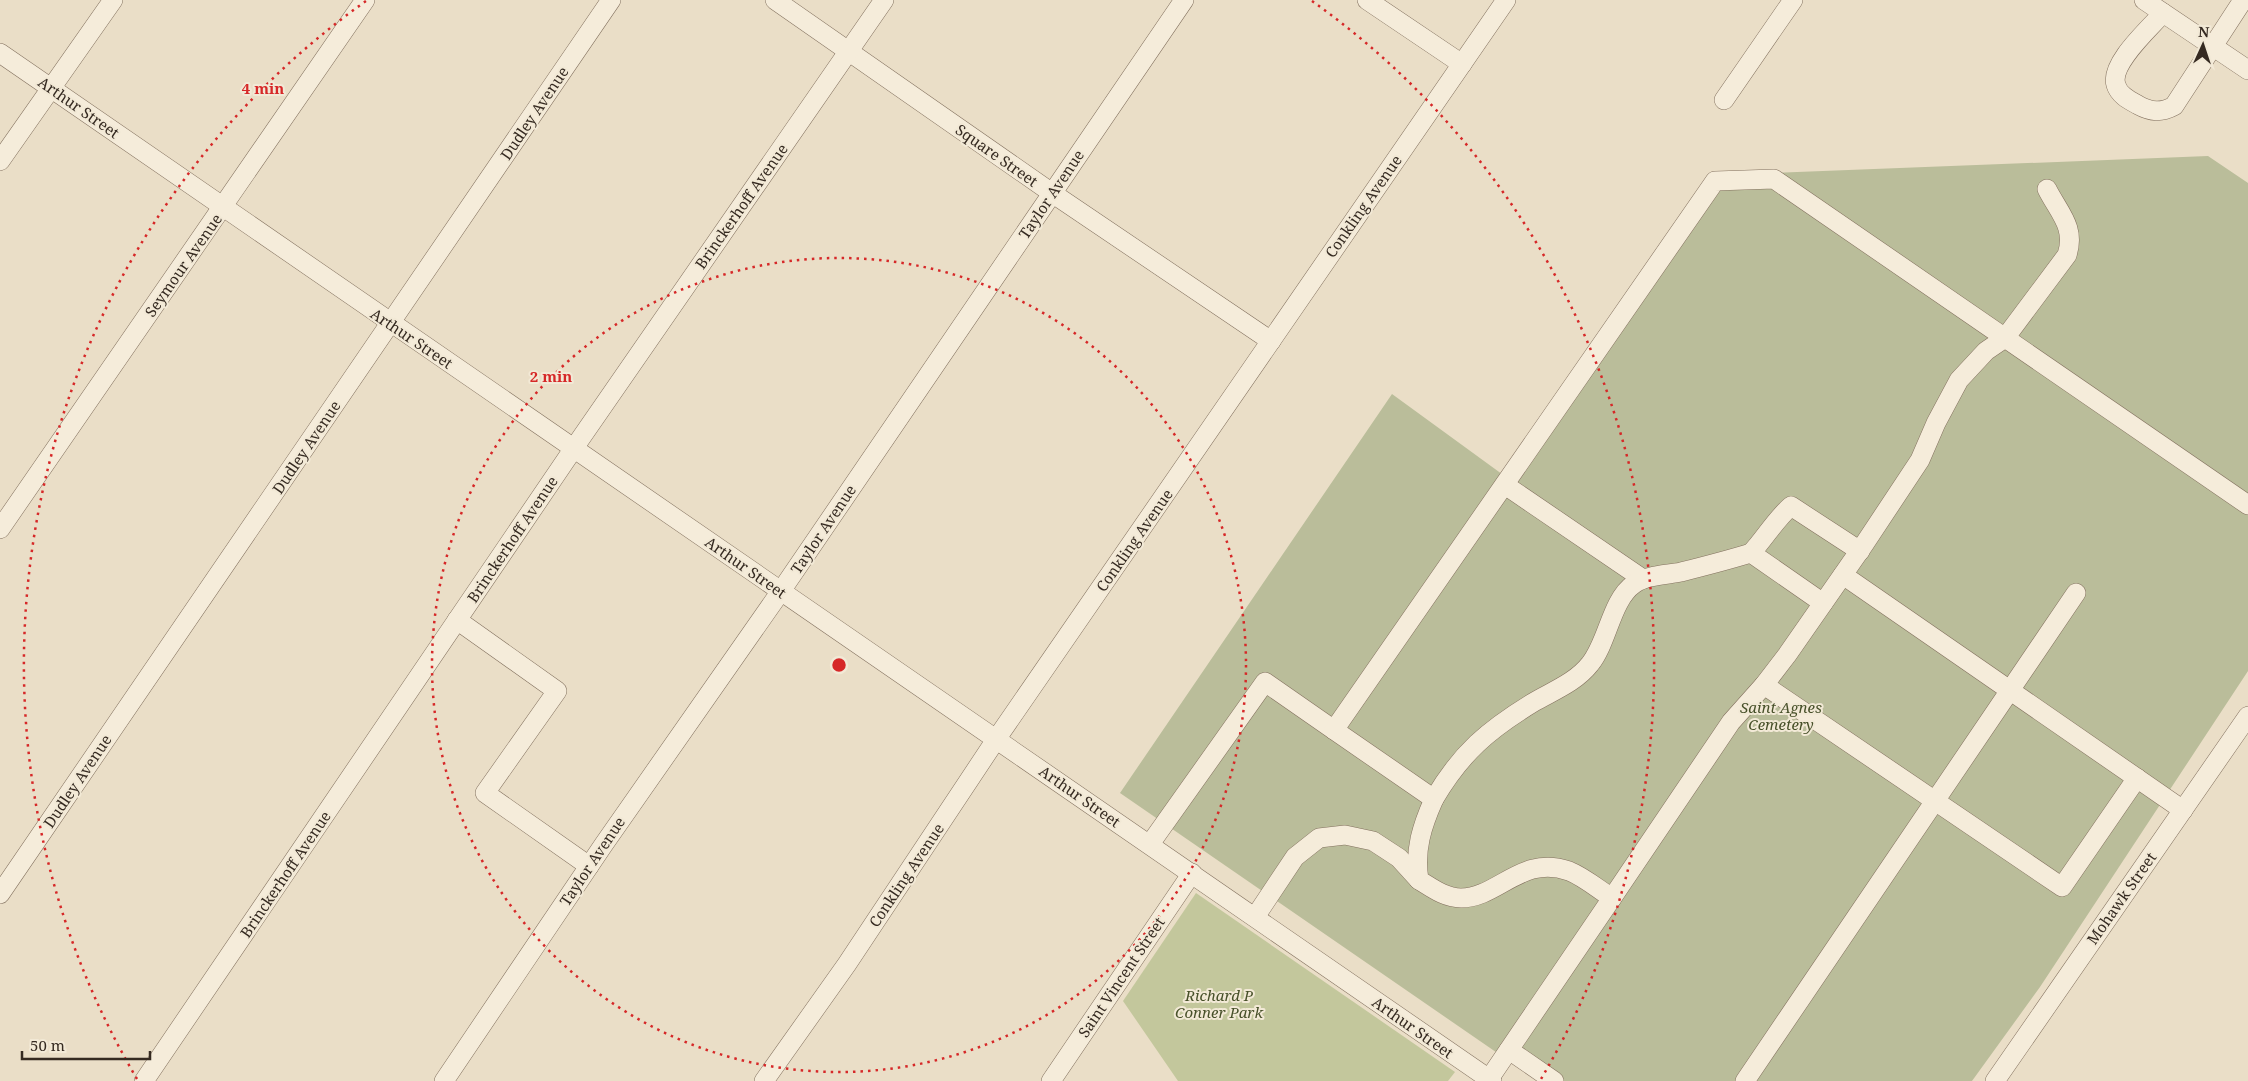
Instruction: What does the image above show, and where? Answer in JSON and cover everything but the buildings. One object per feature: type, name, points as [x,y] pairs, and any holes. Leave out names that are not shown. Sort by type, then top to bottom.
[{"type":"street","points":[[0,161],[50,87],[113,0]]},
{"type":"street","name":"Seymour Avenue","points":[[0,529],[365,0]]},
{"type":"street","name":"Dudley Avenue","points":[[0,894],[611,0]]},
{"type":"street","name":"Square Street","points":[[775,0],[1052,193],[1271,341]]},
{"type":"street","name":"Brinckerhoff Avenue","points":[[144,1081],[574,448],[884,0]]},
{"type":"street","name":"Taylor Avenue","points":[[444,1081],[589,866],[781,591],[1184,0]]},
{"type":"street","points":[[1367,0],[1462,64]]},
{"type":"street","name":"Conkling Avenue","points":[[764,1081],[847,964],[996,738],[1506,0]]},
{"type":"street","points":[[1724,100],[1793,0]]},
{"type":"street","points":[[2144,0],[2248,70]]},
{"type":"street","points":[[2163,13],[2116,69],[2116,86],[2123,96],[2148,111],[2166,110],[2174,106],[2214,46],[2238,2]]},
{"type":"street","name":"Arthur Street","points":[[0,53],[1491,1080]]},
{"type":"street","points":[[1334,730],[1715,182],[1774,179],[2248,505]]},
{"type":"street","points":[[1491,1080],[1509,1050],[1732,722],[1764,686],[1860,551],[1920,460],[1936,423],[1959,380],[1986,350],[2005,338],[2067,255],[2071,243],[2068,223],[2047,189]]},
{"type":"street","points":[[1505,485],[1643,579]]},
{"type":"street","points":[[1419,880],[1416,863],[1423,826],[1434,799],[1446,779],[1473,745],[1498,725],[1565,685],[1589,665],[1600,649],[1619,602],[1632,585],[1643,579],[1716,564],[1751,553],[1766,537],[1779,516],[1791,506],[1860,551]]},
{"type":"street","points":[[1751,553],[1823,603]]},
{"type":"street","points":[[1843,576],[2183,810]]},
{"type":"street","points":[[1744,1081],[2076,593]]},
{"type":"street","points":[[457,620],[557,691],[485,793],[589,866]]},
{"type":"street","points":[[1150,844],[1264,682],[1434,799]]},
{"type":"street","points":[[1764,686],[2062,887],[2137,778]]},
{"type":"street","name":"Mohawk Street","points":[[1995,1081],[2183,810],[2243,736],[2248,716]]},
{"type":"street","points":[[1255,917],[1295,857],[1320,838],[1345,835],[1373,840],[1399,858],[1419,880],[1438,893],[1460,898],[1476,896],[1522,872],[1553,868],[1570,871],[1612,898]]},
{"type":"street","name":"Saint Vincent Street","points":[[1051,1081],[1192,873]]},
{"type":"street","points":[[1509,1050],[1554,1081]]},
{"type":"green space","name":"Saint Agnes Cemetery","points":[[2208,156],[2248,183],[2248,671],[2040,987],[1972,1081],[1538,1081],[1120,793],[1392,394],[1506,477],[1722,175]]},
{"type":"green space","name":"Richard P Conner Park","points":[[1196,893],[1455,1072],[1448,1081],[1178,1081],[1123,1001]]}]
